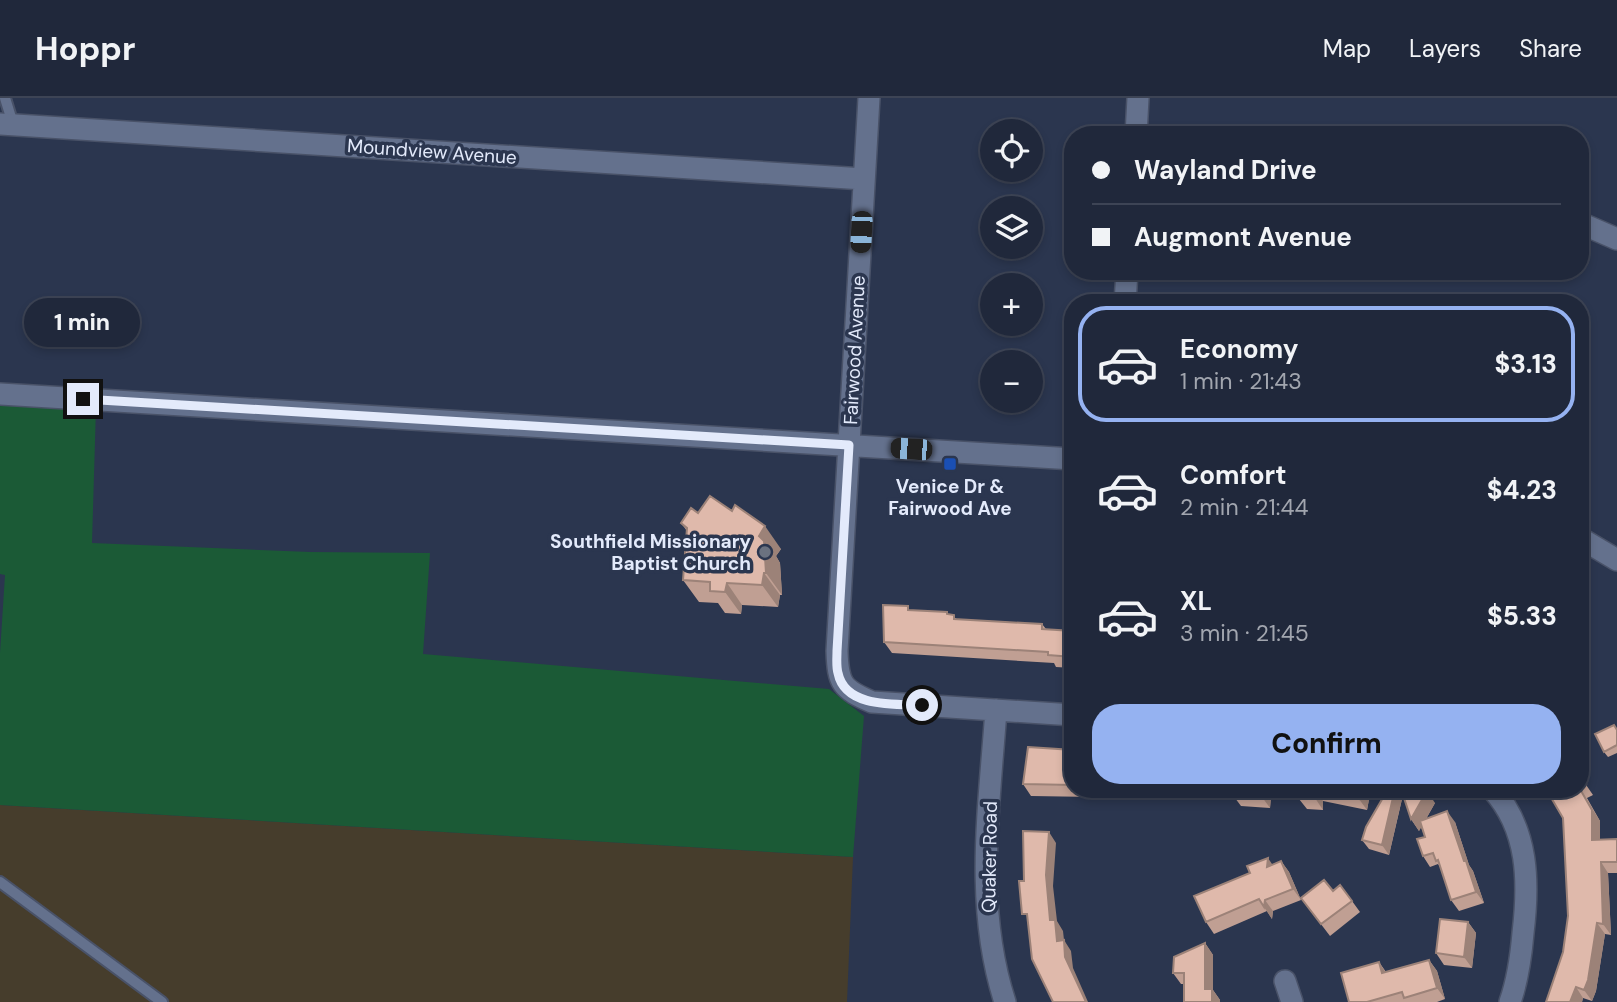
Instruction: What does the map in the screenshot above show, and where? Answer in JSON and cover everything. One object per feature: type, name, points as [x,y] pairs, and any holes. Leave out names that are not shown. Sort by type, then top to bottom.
[{"type":"street","name":"Fairwood Avenue","points":[[869,98],[837,651],[838,674],[842,685],[851,693],[872,702],[996,710]]},
{"type":"street","points":[[1136,126],[1138,98]]},
{"type":"street","name":"Moundview Avenue","points":[[6,124],[864,178]]},
{"type":"street","points":[[1589,227],[1617,239]]},
{"type":"street","points":[[0,394],[1064,458]]},
{"type":"street","points":[[1589,543],[1617,560]]},
{"type":"street","points":[[996,710],[1064,714]]},
{"type":"street","name":"Quaker Road","points":[[996,710],[985,870],[989,938],[1005,1002]]},
{"type":"street","points":[[1499,798],[1508,811],[1524,851],[1527,880],[1520,968],[1510,1002]]},
{"type":"street","points":[[1285,981],[1292,1002]]},
{"type":"lane","points":[[5,98],[6,124]]},
{"type":"lane","points":[[0,882],[162,1002]]},
{"type":"shaded area","points":[[0,805],[853,857],[847,1002],[0,1002]]},
{"type":"green space","points":[[0,402],[96,407],[92,543],[310,552],[430,553],[423,654],[829,689],[864,716],[853,857],[0,805],[0,653],[5,575],[0,574]]},
{"type":"building","points":[[710,496],[732,511],[735,505],[765,526],[759,536],[764,541],[766,573],[762,585],[727,583],[725,592],[710,591],[710,582],[683,580],[687,528],[681,523],[691,508],[698,513]]},
{"type":"building","points":[[883,605],[908,606],[908,610],[947,612],[954,615],[954,619],[1042,624],[1042,629],[1064,630],[1064,656],[1048,655],[1048,652],[884,642]]},
{"type":"building","points":[[1614,725],[1617,730],[1617,745],[1604,752],[1595,734]]},
{"type":"building","points":[[1028,747],[1064,749],[1064,785],[1023,784]]},
{"type":"building","points":[[1383,798],[1393,798],[1382,845],[1362,840],[1366,827]]},
{"type":"building","points":[[1404,798],[1423,798],[1411,819]]},
{"type":"building","points":[[1551,798],[1585,798],[1592,810],[1592,840],[1617,839],[1617,862],[1601,862],[1603,924],[1597,923],[1584,990],[1576,987],[1570,1002],[1546,1002],[1563,952],[1568,916],[1563,818]]},
{"type":"building","points":[[1447,811],[1476,892],[1451,900],[1438,860],[1436,861],[1433,853],[1423,856],[1417,839],[1425,837],[1420,821]]},
{"type":"building","points":[[1023,831],[1049,832],[1046,875],[1050,920],[1055,920],[1057,941],[1064,940],[1065,957],[1086,1002],[1053,1002],[1032,959],[1027,914],[1022,914],[1019,881],[1024,881]]},
{"type":"building","points":[[1268,858],[1267,867],[1281,861],[1293,889],[1265,900],[1264,907],[1259,899],[1206,922],[1194,896],[1250,873],[1247,866]]},
{"type":"building","points":[[1324,880],[1333,891],[1340,885],[1352,901],[1321,924],[1301,898]]},
{"type":"building","points":[[1440,919],[1468,922],[1464,957],[1436,953]]},
{"type":"building","points":[[1205,943],[1205,989],[1212,989],[1212,1002],[1184,1002],[1184,973],[1173,973],[1174,957]]},
{"type":"building","points":[[1429,960],[1437,988],[1404,998],[1402,992],[1367,1002],[1349,1002],[1341,973],[1379,962],[1382,973]]},
{"type":"place","name":"Venice Dr & Fairwood Ave","points":[[950,464]]},
{"type":"place","name":"Southfield Missionary Baptist Church","points":[[765,552]]},
{"type":"route","points":[[83,399],[849,445],[837,651],[838,674],[842,685],[851,693],[872,702],[922,705]]}]
